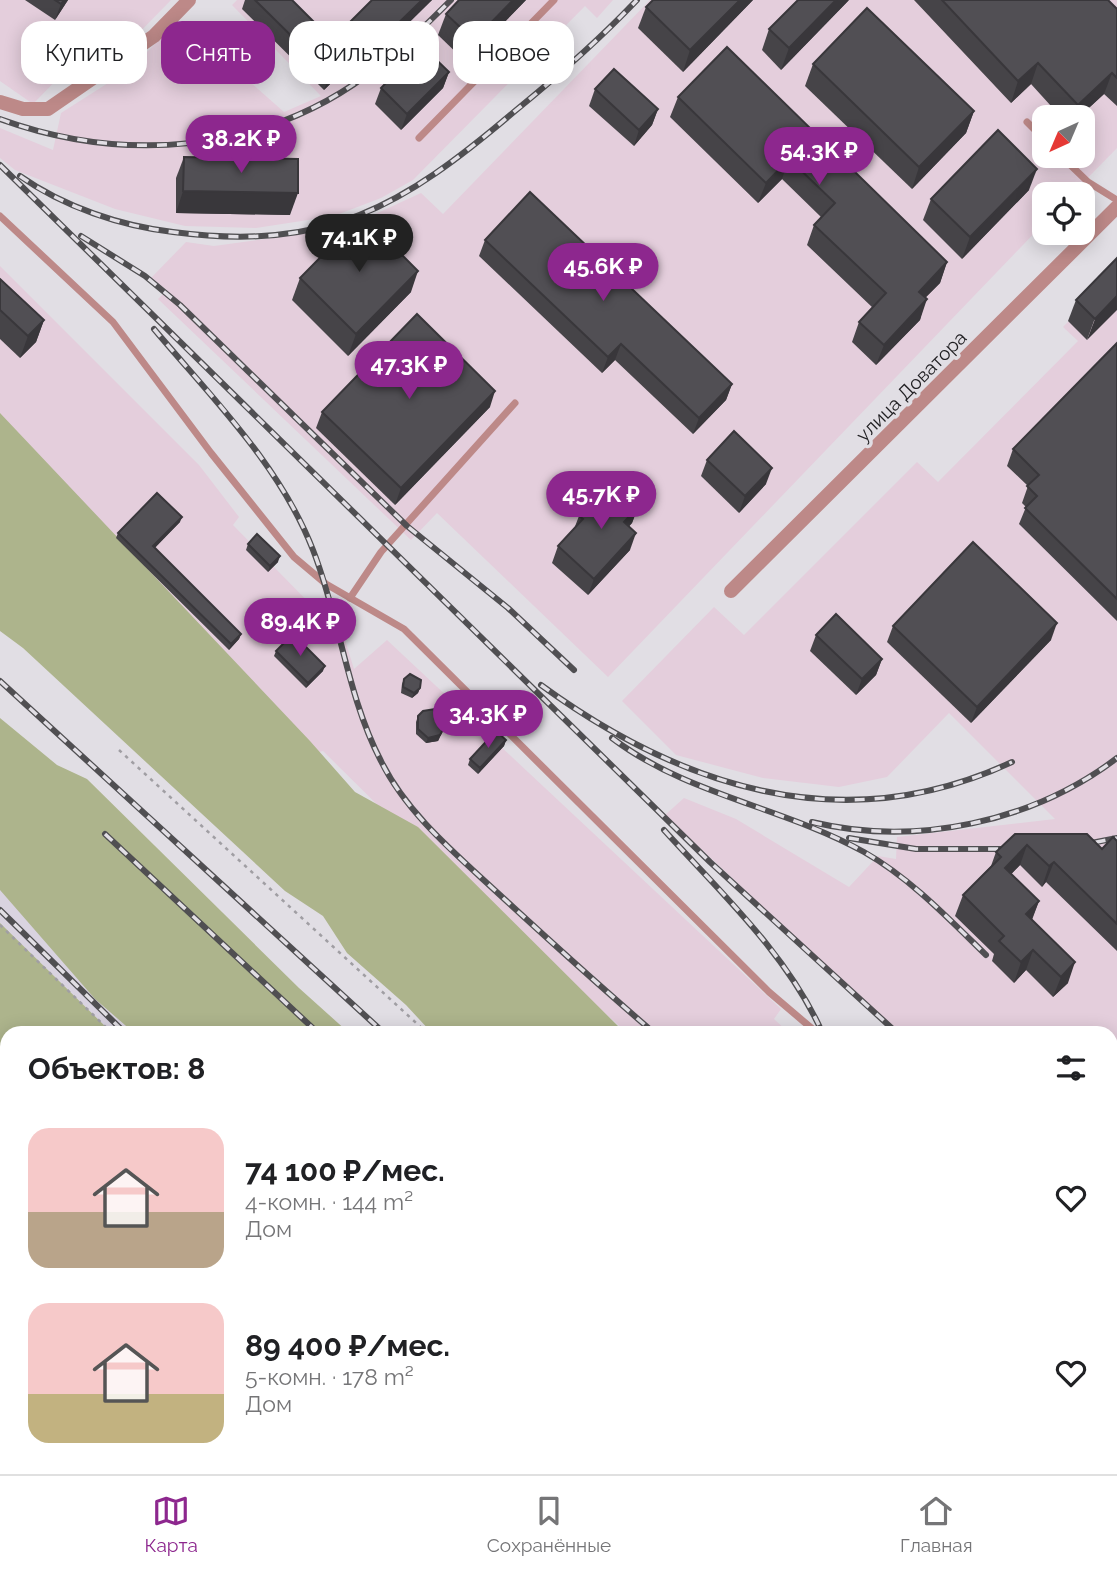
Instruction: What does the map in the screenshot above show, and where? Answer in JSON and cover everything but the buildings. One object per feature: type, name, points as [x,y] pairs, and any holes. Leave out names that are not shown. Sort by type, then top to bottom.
[{"type":"street","points":[[0,102],[23,109],[48,109],[154,36],[189,0]]},
{"type":"street","name":"улица Доватора","points":[[731,591],[1117,207]]},
{"type":"lane","points":[[419,138],[554,0]]},
{"type":"lane","points":[[1027,122],[1032,127]]},
{"type":"lane","points":[[1073,168],[1088,182],[1117,200]]},
{"type":"lane","points":[[0,216],[113,322],[211,453],[294,557],[326,584],[404,629],[769,992],[809,1026]]},
{"type":"lane","points":[[350,598],[381,552],[515,403]]},
{"type":"path","points":[[119,750],[419,1026]]},
{"type":"path","points":[[0,925],[105,1026]]},
{"type":"shaded area","points":[[0,0],[171,0],[147,25],[147,21],[21,21],[21,84],[52,84],[33,104],[0,81]]},
{"type":"shaded area","points":[[237,0],[613,0],[597,18],[585,6],[570,21],[453,21],[453,84],[508,84],[413,180],[381,198],[334,216],[256,228],[185,226],[115,209],[15,170],[0,158],[0,128],[53,150],[61,113],[106,84],[147,84],[147,52],[161,38],[161,84],[252,84],[284,112],[321,96],[309,84],[439,84],[439,21],[289,21],[289,63],[275,49],[275,21],[248,21],[232,5]]},
{"type":"shaded area","points":[[650,0],[1117,0],[1117,148],[1084,182],[1032,182],[1032,236],[608,677],[437,513],[411,540],[158,299],[167,290],[151,278],[186,242],[214,246],[345,228],[421,193],[443,214],[569,84],[574,84],[574,79]]},
{"type":"shaded area","points":[[0,266],[199,465],[239,517],[233,525],[320,614],[335,608],[354,669],[387,640],[781,1009],[774,1019],[782,1026],[619,1026],[423,850],[323,751],[319,752],[0,421]]},
{"type":"shaded area","points":[[1117,272],[1117,1026],[890,1026],[665,815],[684,798],[736,819],[849,887],[878,856],[896,859],[897,837],[1055,819],[949,713],[887,777],[839,787],[763,778],[676,755],[622,701],[714,607],[744,635],[917,462],[938,482],[1078,341],[1063,327]]},
{"type":"shaded area","points":[[0,840],[182,1026],[50,1026],[0,976]]},
{"type":"green space","points":[[0,413],[355,792],[418,827],[618,1026],[425,1026],[406,1005],[347,953],[323,916],[285,891],[23,648],[0,631]]},
{"type":"green space","points":[[0,718],[57,765],[87,779],[299,988],[341,1026],[126,1026],[95,999],[0,890]]},
{"type":"green space","points":[[0,923],[105,1026],[0,1026]]},
{"type":"railway","points":[[0,119],[46,133],[94,142],[142,145],[189,143],[236,135],[282,121],[326,101],[389,58],[451,0]]},
{"type":"railway","points":[[20,176],[74,206],[113,220],[153,229],[227,236],[276,235],[319,228],[359,215],[398,197],[436,173],[547,85],[637,0]]},
{"type":"railway","points":[[0,165],[710,862],[889,1026]]},
{"type":"railway","points":[[81,236],[145,276],[180,305],[407,526],[508,608],[574,670]]},
{"type":"railway","points":[[154,329],[243,433],[282,489],[299,519],[322,576],[369,736],[405,799],[434,833],[467,865],[646,1026]]},
{"type":"railway","points":[[0,681],[376,1026]]},
{"type":"railway","points":[[541,685],[595,721],[651,752],[709,776],[767,792],[827,799],[888,797],[950,785],[1012,762]]},
{"type":"railway","points":[[612,738],[672,774],[801,823],[864,852],[913,886],[986,955]]},
{"type":"railway","points":[[812,822],[892,832],[932,830],[972,823],[1049,799],[1117,758]]},
{"type":"railway","points":[[664,830],[772,950],[791,976],[819,1026]]},
{"type":"railway","points":[[105,834],[311,1026]]},
{"type":"railway","points":[[849,838],[916,849],[1020,849]]},
{"type":"railway","points":[[1076,846],[1117,838]]},
{"type":"railway","points":[[0,910],[118,1026]]}]
